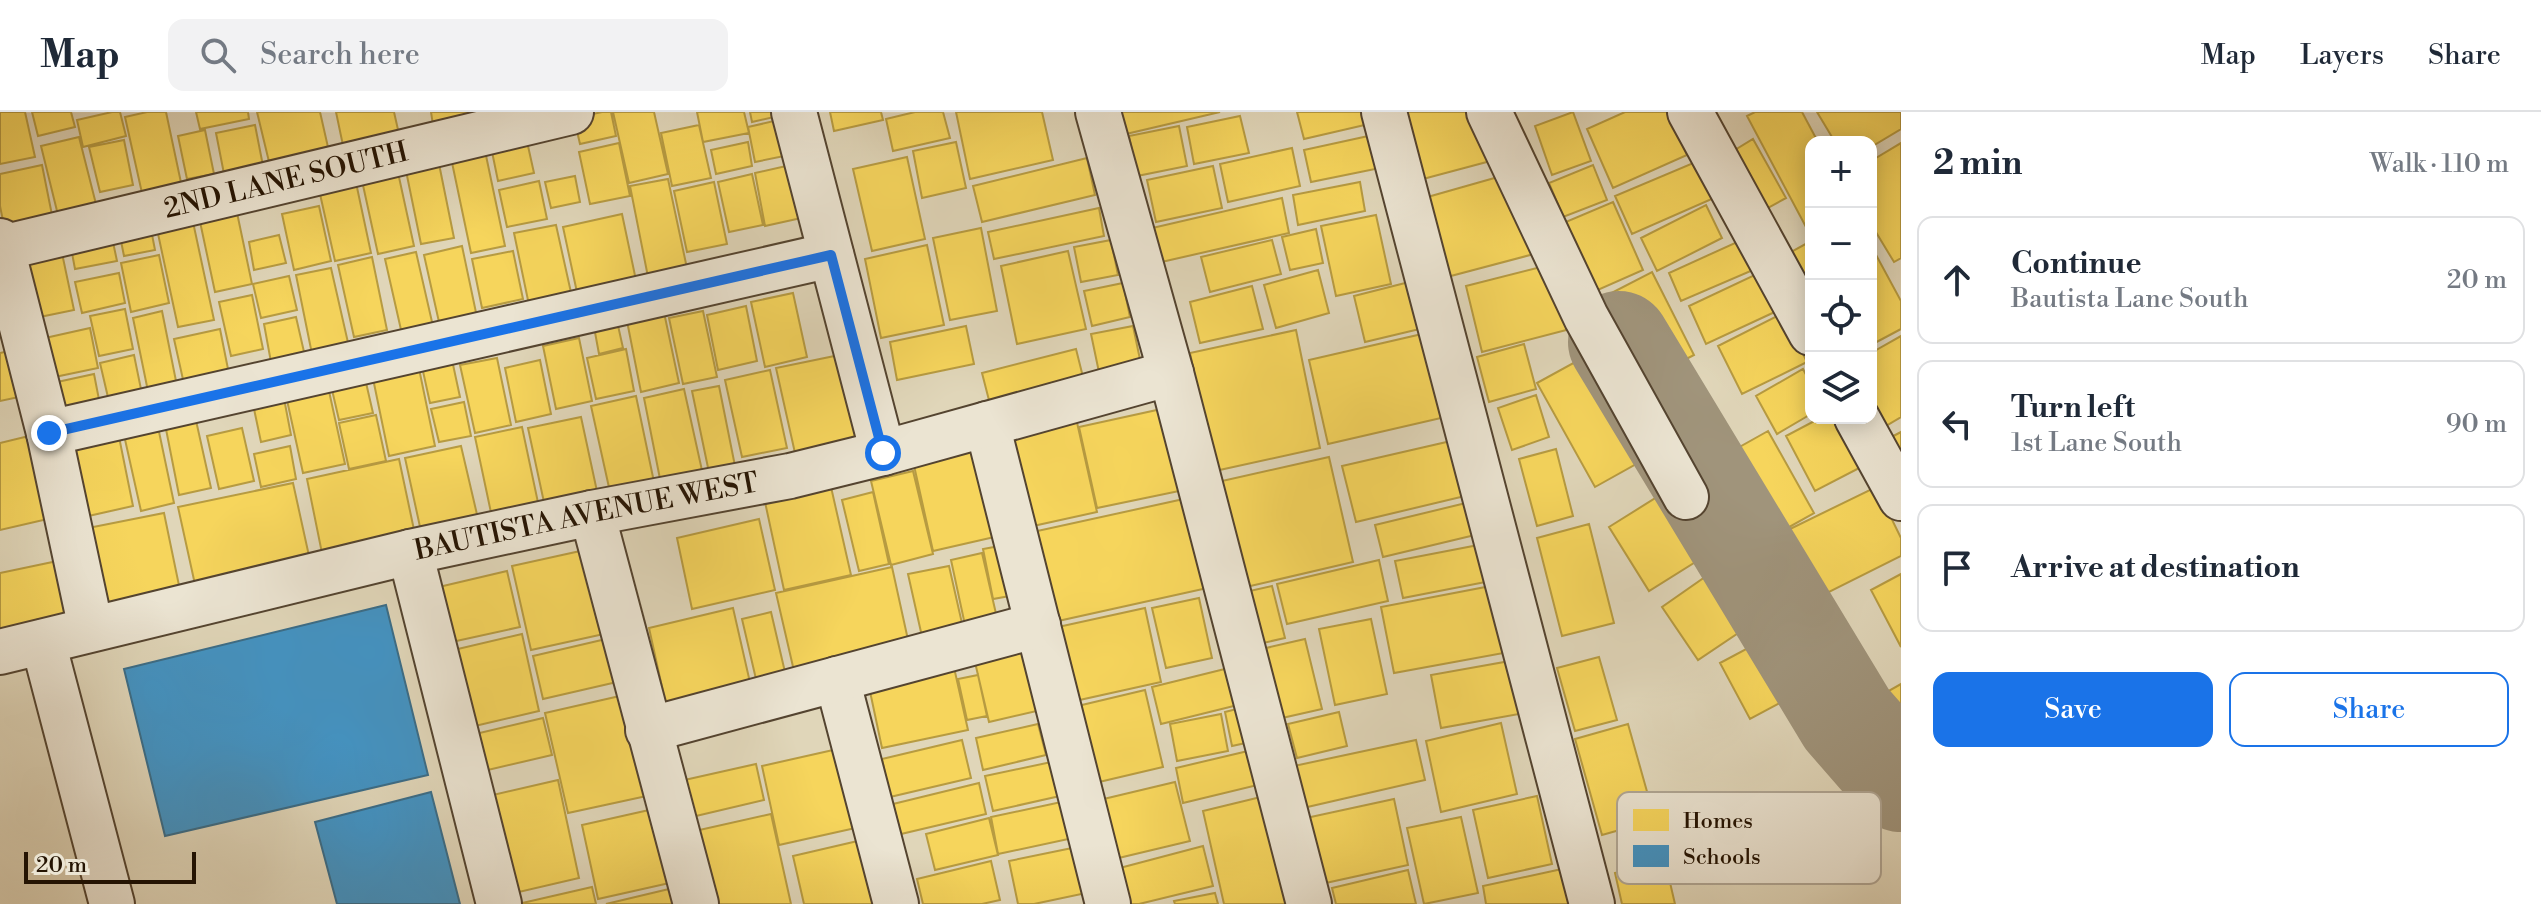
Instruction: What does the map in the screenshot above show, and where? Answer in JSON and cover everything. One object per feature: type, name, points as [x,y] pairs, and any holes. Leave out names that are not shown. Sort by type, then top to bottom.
[{"type":"street","name":"2ND LANE SOUTH","points":[[1,244],[571,112]]},
{"type":"street","points":[[794,112],[883,453]]},
{"type":"street","points":[[1098,112],[1171,373],[1309,904]]},
{"type":"street","points":[[1384,112],[1592,904]]},
{"type":"street","points":[[1489,112],[1586,317],[1686,497]]},
{"type":"street","points":[[1690,112],[1805,322]]},
{"type":"street","points":[[1,244],[49,433],[91,629]]},
{"type":"street","points":[[49,433],[831,255]]},
{"type":"street","name":"BAUTISTA AVENUE WEST","points":[[0,652],[410,552],[592,513],[790,476],[1171,373]]},
{"type":"street","points":[[987,424],[1108,904]]},
{"type":"street","points":[[1860,424],[1901,498]]},
{"type":"street","points":[[592,513],[696,904]]},
{"type":"street","points":[[410,552],[499,904]]},
{"type":"street","points":[[648,730],[1038,625]]},
{"type":"street","points":[[43,642],[112,904]]},
{"type":"street","points":[[837,679],[896,904]]},
{"type":"building: Homes","points":[[0,112],[25,112],[35,157],[0,164]]},
{"type":"building: Homes","points":[[32,112],[71,112],[75,127],[38,136]]},
{"type":"building: Homes","points":[[120,112],[126,136],[83,147],[77,120]]},
{"type":"building: Homes","points":[[166,112],[183,192],[144,202],[125,117]]},
{"type":"building: Homes","points":[[196,112],[248,112],[249,119],[200,129]]},
{"type":"building: Homes","points":[[257,112],[320,112],[330,156],[271,170]]},
{"type":"building: Homes","points":[[336,112],[394,112],[401,143],[345,155]]},
{"type":"building: Homes","points":[[431,112],[470,112],[471,117],[433,125]]},
{"type":"building: Homes","points":[[611,112],[616,136],[580,144],[574,118]]},
{"type":"building: Homes","points":[[613,112],[654,112],[668,174],[629,183]]},
{"type":"building: Homes","points":[[697,112],[744,112],[749,133],[703,142]]},
{"type":"building: Homes","points":[[750,112],[782,112],[783,115],[752,122]]},
{"type":"building: Homes","points":[[830,112],[881,112],[883,120],[834,131]]},
{"type":"building: Homes","points":[[915,112],[943,112],[950,138],[893,151],[886,119]]},
{"type":"building: Homes","points":[[956,112],[1042,112],[1053,160],[970,179]]},
{"type":"building: Homes","points":[[1120,112],[1220,112],[1126,134]]},
{"type":"building: Homes","points":[[1297,112],[1366,112],[1369,124],[1304,139]]},
{"type":"building: Homes","points":[[1389,112],[1485,112],[1498,159],[1408,183]]},
{"type":"building: Homes","points":[[1573,112],[1591,161],[1552,175],[1535,126]]},
{"type":"building: Homes","points":[[1625,112],[1668,112],[1687,155],[1613,188],[1587,129]]},
{"type":"building: Homes","points":[[1755,112],[1802,112],[1815,136],[1805,136],[1805,225],[1747,116]]},
{"type":"building: Homes","points":[[1817,112],[1901,112],[1901,129],[1877,143],[1877,136],[1831,136]]},
{"type":"building: Homes","points":[[1240,116],[1249,153],[1194,164],[1187,127]]},
{"type":"building: Homes","points":[[792,117],[799,153],[755,162],[748,127]]},
{"type":"building: Homes","points":[[255,125],[265,176],[226,184],[216,133]]},
{"type":"building: Homes","points":[[699,125],[711,178],[672,186],[661,133]]},
{"type":"building: Homes","points":[[1179,126],[1187,166],[1137,176],[1129,136]]},
{"type":"building: Homes","points":[[524,128],[534,173],[498,181],[489,137]]},
{"type":"building: Homes","points":[[205,130],[214,174],[187,179],[178,136]]},
{"type":"building: Homes","points":[[1373,135],[1380,168],[1311,182],[1304,150]]},
{"type":"building: Homes","points":[[79,137],[96,204],[58,215],[41,146]]},
{"type":"building: Homes","points":[[1753,139],[1786,198],[1757,214],[1725,156]]},
{"type":"building: Homes","points":[[124,140],[133,185],[100,192],[89,147]]},
{"type":"building: Homes","points":[[748,142],[752,166],[716,174],[711,150]]},
{"type":"building: Homes","points":[[956,142],[966,188],[922,198],[913,151]]},
{"type":"building: Homes","points":[[619,143],[630,196],[590,204],[579,152]]},
{"type":"building: Homes","points":[[1901,143],[1901,258],[1894,262],[1877,234],[1877,157]]},
{"type":"building: Homes","points":[[484,146],[505,246],[471,253],[450,153]]},
{"type":"building: Homes","points":[[1292,148],[1300,186],[1228,202],[1220,164]]},
{"type":"building: Homes","points":[[437,154],[454,238],[421,244],[404,161]]},
{"type":"building: Homes","points":[[907,157],[925,239],[872,251],[853,169]]},
{"type":"building: Homes","points":[[1087,158],[1095,195],[982,222],[973,186]]},
{"type":"building: Homes","points":[[1698,161],[1714,198],[1632,234],[1615,196]]},
{"type":"building: Homes","points":[[804,162],[815,215],[765,226],[755,173]]},
{"type":"building: Homes","points":[[42,165],[53,220],[5,231],[0,206],[0,174]]},
{"type":"building: Homes","points":[[1593,165],[1607,200],[1563,217],[1549,183]]},
{"type":"building: Homes","points":[[1213,166],[1222,208],[1156,222],[1147,180]]},
{"type":"building: Homes","points":[[397,168],[414,246],[378,254],[361,176]]},
{"type":"building: Homes","points":[[1512,173],[1534,254],[1432,281],[1410,202]]},
{"type":"building: Homes","points":[[752,174],[763,225],[729,232],[718,182]]},
{"type":"building: Homes","points":[[575,176],[580,202],[551,208],[545,182]]},
{"type":"building: Homes","points":[[355,178],[371,253],[335,261],[318,185]]},
{"type":"building: Homes","points":[[668,179],[688,273],[649,282],[630,186]]},
{"type":"building: Homes","points":[[539,181],[547,219],[507,227],[499,190]]},
{"type":"building: Homes","points":[[714,182],[727,244],[687,252],[674,191]]},
{"type":"building: Homes","points":[[1360,182],[1365,211],[1298,225],[1293,195]]},
{"type":"building: Homes","points":[[1282,198],[1289,233],[1157,263],[1148,229]]},
{"type":"building: Homes","points":[[1613,202],[1643,270],[1591,293],[1561,224]]},
{"type":"building: Homes","points":[[1706,205],[1722,238],[1657,271],[1641,238]]},
{"type":"building: Homes","points":[[319,206],[331,261],[294,270],[282,214]]},
{"type":"building: Homes","points":[[236,208],[252,284],[215,292],[199,217]]},
{"type":"building: Homes","points":[[1099,208],[1104,236],[994,259],[988,232]]},
{"type":"building: Homes","points":[[622,214],[637,285],[578,297],[563,227]]},
{"type":"building: Homes","points":[[1376,215],[1391,284],[1336,296],[1321,226]]},
{"type":"building: Homes","points":[[149,219],[155,250],[124,256],[118,226]]},
{"type":"building: Homes","points":[[193,222],[214,320],[178,327],[157,229]]},
{"type":"building: Homes","points":[[556,225],[572,297],[529,305],[514,233]]},
{"type":"building: Homes","points":[[110,228],[117,261],[75,269],[69,237]]},
{"type":"building: Homes","points":[[981,228],[997,311],[950,320],[933,238]]},
{"type":"building: Homes","points":[[1316,229],[1323,263],[1290,270],[1282,237]]},
{"type":"building: Homes","points":[[279,235],[286,263],[254,270],[249,242]]},
{"type":"building: Homes","points":[[1746,238],[1760,267],[1681,301],[1669,273]]},
{"type":"building: Homes","points":[[59,239],[74,310],[25,320],[10,248]]},
{"type":"building: Homes","points":[[1111,240],[1118,275],[1081,282],[1074,247]]},
{"type":"building: Homes","points":[[1272,240],[1281,274],[1210,292],[1201,257]]},
{"type":"building: Homes","points":[[1805,244],[1805,280],[1797,285],[1782,257]]},
{"type":"building: Homes","points":[[927,245],[944,325],[881,338],[865,259]]},
{"type":"building: Homes","points":[[462,246],[478,322],[441,331],[424,255]]},
{"type":"building: Homes","points":[[513,251],[523,299],[482,308],[472,259]]},
{"type":"building: Homes","points":[[1068,251],[1086,329],[1017,344],[1001,266]]},
{"type":"building: Homes","points":[[416,252],[435,335],[404,343],[385,259]]},
{"type":"building: Homes","points":[[159,255],[169,303],[131,312],[121,263]]},
{"type":"building: Homes","points":[[372,257],[387,330],[354,337],[338,265]]},
{"type":"building: Homes","points":[[1877,257],[1901,301],[1901,329],[1877,342]]},
{"type":"building: Homes","points":[[1557,263],[1574,328],[1482,352],[1466,286]]},
{"type":"building: Homes","points":[[331,268],[349,347],[312,354],[296,275]]},
{"type":"building: Homes","points":[[1318,270],[1329,313],[1276,328],[1264,285]]},
{"type":"building: Homes","points":[[1652,272],[1694,355],[1636,385],[1594,302]]},
{"type":"building: Homes","points":[[1761,272],[1779,310],[1706,344],[1689,306]]},
{"type":"building: Homes","points":[[119,273],[125,303],[82,313],[75,282]]},
{"type":"building: Homes","points":[[289,276],[297,310],[261,318],[253,284]]},
{"type":"building: Homes","points":[[1417,280],[1428,327],[1365,342],[1354,296]]},
{"type":"building: Homes","points":[[1123,283],[1130,317],[1092,326],[1084,291]]},
{"type":"building: Homes","points":[[1252,286],[1263,329],[1200,343],[1190,302]]},
{"type":"building: Homes","points":[[793,293],[807,357],[765,367],[751,302]]},
{"type":"building: Homes","points":[[252,295],[263,349],[231,356],[219,302]]},
{"type":"building: Homes","points":[[662,303],[679,383],[641,392],[625,311]]},
{"type":"building: Homes","points":[[746,306],[757,361],[718,370],[707,315]]},
{"type":"building: Homes","points":[[125,309],[133,349],[99,356],[90,316]]},
{"type":"building: Homes","points":[[162,311],[179,396],[150,401],[133,318]]},
{"type":"building: Homes","points":[[703,311],[717,377],[683,384],[669,318]]},
{"type":"building: Homes","points":[[615,312],[623,348],[599,354],[592,316]]},
{"type":"building: Homes","points":[[1783,313],[1805,363],[1742,394],[1718,346]]},
{"type":"building: Homes","points":[[296,317],[307,365],[273,373],[264,324]]},
{"type":"building: Homes","points":[[966,326],[974,364],[897,380],[890,342]]},
{"type":"building: Homes","points":[[1133,326],[1142,369],[1100,377],[1091,334]]},
{"type":"building: Homes","points":[[90,328],[98,368],[45,379],[36,340]]},
{"type":"building: Homes","points":[[220,329],[231,384],[186,393],[174,339]]},
{"type":"building: Homes","points":[[1296,330],[1320,448],[1215,471],[1190,353]]},
{"type":"building: Homes","points":[[1422,334],[1441,418],[1328,444],[1309,360]]},
{"type":"building: Homes","points":[[1901,336],[1901,417],[1879,430],[1876,424],[1877,350]]},
{"type":"building: Homes","points":[[579,338],[592,401],[556,409],[543,346]]},
{"type":"building: Homes","points":[[1524,344],[1536,389],[1489,402],[1477,357]]},
{"type":"building: Homes","points":[[449,346],[460,397],[430,403],[419,353]]},
{"type":"building: Homes","points":[[23,348],[33,394],[0,401],[0,353]]},
{"type":"building: Homes","points":[[626,349],[634,391],[596,399],[587,358]]},
{"type":"building: Homes","points":[[1076,349],[1085,385],[991,408],[982,373]]},
{"type":"building: Homes","points":[[1597,350],[1654,454],[1595,487],[1537,383]]},
{"type":"building: Homes","points":[[854,352],[872,437],[795,453],[776,368]]},
{"type":"building: Homes","points":[[416,354],[435,446],[389,456],[370,364]]},
{"type":"building: Homes","points":[[134,355],[143,399],[110,406],[100,363]]},
{"type":"building: Homes","points":[[497,358],[511,425],[475,433],[460,365]]},
{"type":"building: Homes","points":[[540,360],[551,414],[516,422],[505,368]]},
{"type":"building: Homes","points":[[1803,369],[1805,373],[1805,418],[1777,434],[1756,396]]},
{"type":"building: Homes","points":[[770,370],[787,448],[742,457],[725,380]]},
{"type":"building: Homes","points":[[94,374],[102,415],[56,425],[48,384]]},
{"type":"building: Homes","points":[[364,374],[373,413],[339,420],[330,381]]},
{"type":"building: Homes","points":[[327,382],[345,464],[303,473],[285,391]]},
{"type":"building: Homes","points":[[281,383],[291,435],[261,442],[250,390]]},
{"type":"building: Homes","points":[[719,386],[737,476],[711,482],[692,391]]},
{"type":"building: Homes","points":[[684,389],[703,475],[661,484],[644,398]]},
{"type":"building: Homes","points":[[1536,395],[1549,437],[1512,450],[1498,408]]},
{"type":"building: Homes","points":[[636,396],[654,482],[610,492],[591,406]]},
{"type":"building: Homes","points":[[464,402],[471,436],[439,442],[431,409]]},
{"type":"building: Homes","points":[[193,407],[211,488],[179,495],[163,414]]},
{"type":"building: Homes","points":[[1166,408],[1184,490],[1097,508],[1079,427]]},
{"type":"building: Homes","points":[[1074,409],[1097,512],[1024,528],[1000,426]]},
{"type":"building: Homes","points":[[376,415],[386,461],[349,469],[339,423]]},
{"type":"building: Homes","points":[[581,417],[598,496],[545,507],[528,428]]},
{"type":"building: Homes","points":[[1809,424],[1843,424],[1865,465],[1815,491],[1786,436]]},
{"type":"building: Homes","points":[[117,427],[133,506],[75,519],[57,439]]},
{"type":"building: Homes","points":[[158,427],[174,503],[141,511],[124,435]]},
{"type":"building: Homes","points":[[522,427],[540,512],[493,522],[475,437]]},
{"type":"building: Homes","points":[[242,428],[254,481],[219,489],[207,436]]},
{"type":"building: Homes","points":[[1768,431],[1814,513],[1750,549],[1704,467]]},
{"type":"building: Homes","points":[[1901,432],[1901,482],[1880,443]]},
{"type":"building: Homes","points":[[33,435],[52,518],[0,530],[0,443]]},
{"type":"building: Homes","points":[[1451,441],[1465,496],[1356,522],[1342,466]]},
{"type":"building: Homes","points":[[992,444],[1012,533],[933,551],[913,461]]},
{"type":"building: Homes","points":[[290,446],[296,479],[261,487],[254,454]]},
{"type":"building: Homes","points":[[461,446],[479,523],[422,536],[405,458]]},
{"type":"building: Homes","points":[[1556,449],[1573,516],[1537,526],[1519,459]]},
{"type":"building: Homes","points":[[1329,457],[1353,562],[1246,587],[1222,481]]},
{"type":"building: Homes","points":[[399,459],[417,544],[324,563],[307,479]]},
{"type":"building: Homes","points":[[913,471],[933,554],[891,565],[871,481]]},
{"type":"building: Homes","points":[[293,483],[311,565],[196,589],[178,507]]},
{"type":"building: Homes","points":[[831,487],[851,575],[784,590],[765,502]]},
{"type":"building: Homes","points":[[1673,487],[1713,551],[1649,591],[1609,527]]},
{"type":"building: Homes","points":[[1876,487],[1901,538],[1901,556],[1823,595],[1790,529]]},
{"type":"building: Homes","points":[[873,492],[889,564],[859,571],[842,500]]},
{"type":"building: Homes","points":[[1202,495],[1221,585],[1040,625],[1019,535]]},
{"type":"building: Homes","points":[[1466,503],[1475,535],[1383,557],[1375,525]]},
{"type":"building: Homes","points":[[164,513],[182,600],[97,618],[78,530]]},
{"type":"building: Homes","points":[[759,519],[775,590],[692,609],[677,538]]},
{"type":"building: Homes","points":[[1589,524],[1614,623],[1562,636],[1537,538]]},
{"type":"building: Homes","points":[[1494,542],[1501,579],[1403,598],[1395,561]]},
{"type":"building: Homes","points":[[1016,543],[1026,593],[993,599],[983,549]]},
{"type":"building: Homes","points":[[594,548],[613,632],[531,650],[512,566]]},
{"type":"building: Homes","points":[[982,553],[997,618],[965,625],[951,560]]},
{"type":"building: Homes","points":[[1738,554],[1774,609],[1698,660],[1662,607]]},
{"type":"building: Homes","points":[[67,559],[82,629],[0,647],[0,573]]},
{"type":"building: Homes","points":[[1379,560],[1388,601],[1287,624],[1277,584]]},
{"type":"building: Homes","points":[[949,566],[966,641],[925,650],[908,574]]},
{"type":"building: Homes","points":[[892,567],[912,658],[797,684],[776,593]]},
{"type":"building: Homes","points":[[507,571],[520,627],[438,645],[426,590]]},
{"type":"building: Homes","points":[[1901,574],[1901,647],[1871,590]]},
{"type":"building: Homes","points":[[1496,585],[1509,652],[1394,673],[1381,607]]},
{"type":"building: Homes","points":[[1272,586],[1285,638],[1245,647],[1232,595]]},
{"type":"building: Homes","points":[[1199,598],[1212,658],[1166,668],[1152,608]]},
{"type":"building: Homes","points":[[733,608],[754,700],[669,719],[649,628]]},
{"type":"building: Homes","points":[[1145,608],[1161,682],[1075,701],[1058,627]]},
{"type":"building: Homes","points":[[771,612],[788,685],[759,692],[742,619]]},
{"type":"building: Homes","points":[[1371,619],[1387,694],[1335,705],[1319,629]]},
{"type":"building: Homes","points":[[522,634],[539,711],[462,729],[445,652]]},
{"type":"building: Homes","points":[[619,636],[630,679],[543,699],[533,656]]},
{"type":"building: Homes","points":[[1305,639],[1322,709],[1282,718],[1266,648]]},
{"type":"building: Homes","points":[[1763,640],[1793,696],[1750,719],[1720,663]]},
{"type":"building: Homes","points":[[1040,644],[1054,707],[989,722],[974,658]]},
{"type":"building: Homes","points":[[1599,657],[1617,720],[1575,731],[1557,668]]},
{"type":"building: Homes","points":[[1510,661],[1519,714],[1441,728],[1431,675]]},
{"type":"building: Homes","points":[[953,663],[968,730],[882,748],[868,682]]},
{"type":"building: Homes","points":[[1245,664],[1254,701],[1161,724],[1152,687]]},
{"type":"building: Homes","points":[[978,675],[987,716],[967,720],[958,679]]},
{"type":"building: Homes","points":[[1901,684],[1901,735],[1880,696]]},
{"type":"building: Homes","points":[[1145,690],[1163,767],[1082,786],[1065,709]]},
{"type":"building: Homes","points":[[633,693],[656,794],[568,813],[545,713]]},
{"type":"building: Homes","points":[[1256,704],[1264,739],[1232,746],[1225,712]]},
{"type":"building: Homes","points":[[1339,712],[1347,746],[1297,758],[1288,724]]},
{"type":"building: Homes","points":[[1221,714],[1228,751],[1177,761],[1170,724]]},
{"type":"building: Homes","points":[[543,718],[552,755],[475,773],[467,736]]},
{"type":"building: Homes","points":[[1501,723],[1517,794],[1441,812],[1426,741]]},
{"type":"building: Homes","points":[[1038,724],[1046,755],[983,770],[976,738]]},
{"type":"building: Homes","points":[[1628,724],[1647,792],[1617,792],[1617,831],[1602,835],[1575,739]]},
{"type":"building: Homes","points":[[962,740],[971,778],[890,797],[882,759]]},
{"type":"building: Homes","points":[[1416,740],[1425,780],[1303,808],[1294,766]]},
{"type":"building: Homes","points":[[851,746],[869,825],[779,845],[762,766]]},
{"type":"building: Homes","points":[[1265,747],[1274,781],[1183,803],[1176,768]]},
{"type":"building: Homes","points":[[1061,760],[1069,794],[993,811],[985,776]]},
{"type":"building: Homes","points":[[756,764],[764,800],[679,820],[671,783]]},
{"type":"building: Homes","points":[[558,780],[579,878],[502,896],[480,798]]},
{"type":"building: Homes","points":[[1175,782],[1190,841],[1106,861],[1091,802]]},
{"type":"building: Homes","points":[[979,783],[986,814],[901,834],[893,804]]},
{"type":"building: Homes","points":[[1269,795],[1289,904],[1224,904],[1203,811]]},
{"type":"building: Homes","points":[[1537,796],[1552,864],[1488,878],[1473,810]]},
{"type":"building: Homes","points":[[1080,798],[1087,835],[998,854],[991,817]]},
{"type":"building: Homes","points":[[1394,799],[1408,865],[1321,884],[1306,818]]},
{"type":"building: Homes","points":[[667,806],[683,880],[598,899],[582,825]]},
{"type":"building: Homes","points":[[771,814],[791,904],[702,904],[686,833]]},
{"type":"building: Homes","points":[[1461,817],[1478,893],[1424,904],[1407,828]]},
{"type":"building: Homes","points":[[989,818],[998,855],[935,870],[926,834]]},
{"type":"building: Homes","points":[[875,837],[891,904],[804,904],[793,856]]},
{"type":"building: Homes","points":[[1082,846],[1091,892],[1034,904],[1018,904],[1009,861]]},
{"type":"building: Homes","points":[[1203,846],[1213,886],[1139,904],[1125,904],[1116,869]]},
{"type":"building: Homes","points":[[991,861],[1000,900],[982,904],[923,904],[917,879]]},
{"type":"building: Homes","points":[[1562,869],[1569,904],[1486,904],[1483,886]]},
{"type":"building: Homes","points":[[1408,870],[1416,904],[1336,904],[1332,888]]},
{"type":"building: Homes","points":[[690,884],[694,904],[606,904]]},
{"type":"building: Homes","points":[[1617,884],[1670,884],[1675,904],[1622,904]]},
{"type":"building: Homes","points":[[592,887],[596,904],[518,904]]},
{"type":"building: Homes","points":[[1215,893],[1218,904],[1175,904],[1174,901]]},
{"type":"building: Schools","points":[[386,605],[428,775],[165,836],[124,669]]},
{"type":"building: Schools","points":[[431,792],[460,904],[337,904],[315,822]]},
{"type":"waterway","points":[[1619,342],[1847,719],[1901,781]]},
{"type":"route","points":[[49,433],[831,255],[883,453]]}]
